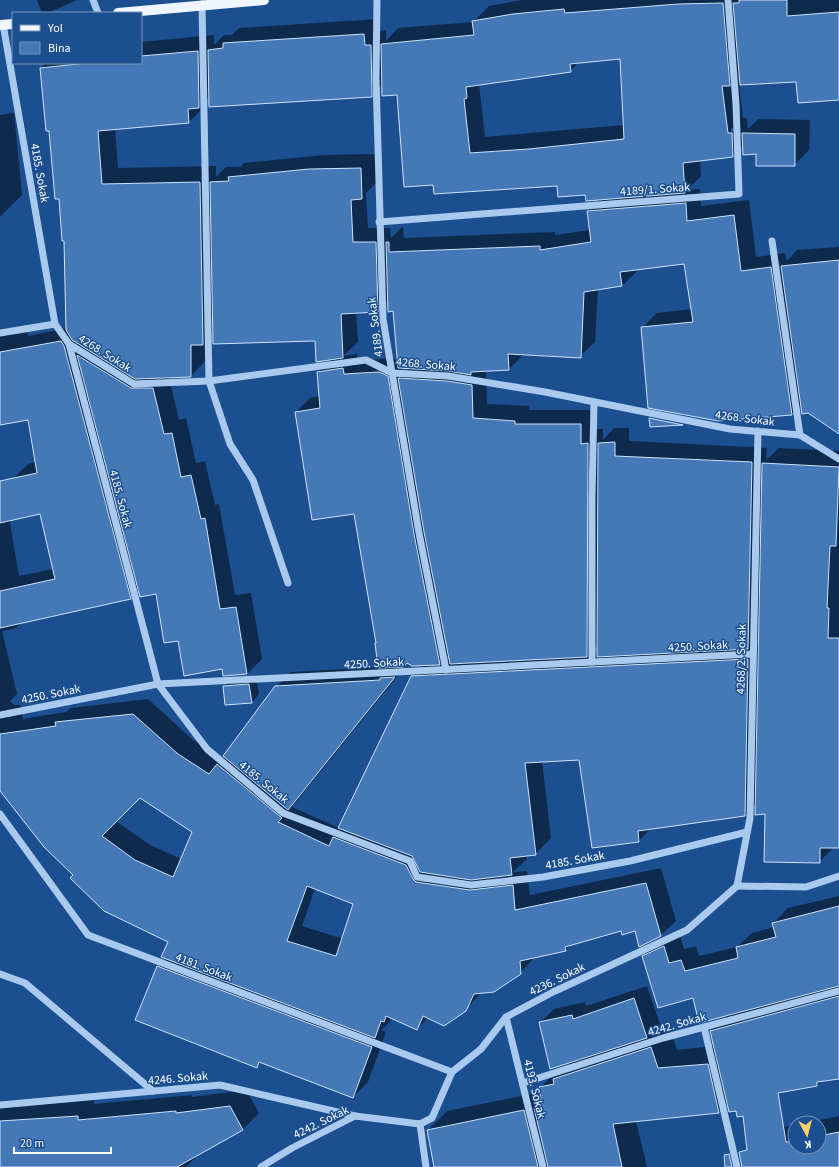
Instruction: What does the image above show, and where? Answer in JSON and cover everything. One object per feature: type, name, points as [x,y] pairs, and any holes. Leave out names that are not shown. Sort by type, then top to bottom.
[{"type":"main road","points":[[127,12],[202,4],[264,0]]},
{"type":"street","points":[[93,0],[98,12]]},
{"type":"street","name":"4189. Sokak","points":[[377,0],[376,78],[383,318],[419,532],[446,670]]},
{"type":"street","name":"4189/1. Sokak","points":[[379,222],[739,194],[736,104],[728,0]]},
{"type":"street","points":[[202,4],[209,382],[230,444],[253,480],[288,583]]},
{"type":"street","name":"4185. Sokak","points":[[5,24],[55,324]]},
{"type":"street","points":[[772,241],[800,435]]},
{"type":"street","points":[[0,333],[55,324]]},
{"type":"street","name":"4268. Sokak","points":[[55,324],[69,344],[134,384],[209,382],[366,360],[392,373],[448,376],[545,392],[723,428],[800,435],[839,459]]},
{"type":"street","name":"4185. Sokak","points":[[69,344],[158,684],[207,750],[283,813],[410,861],[417,877],[471,885],[543,877],[630,861],[747,832]]},
{"type":"street","points":[[592,662],[592,498],[594,402]]},
{"type":"street","name":"4268/2. Sokak","points":[[736,886],[750,818],[752,654],[758,431]]},
{"type":"street","name":"4250. Sokak","points":[[0,716],[158,684],[752,654]]},
{"type":"street","name":"4181. Sokak","points":[[0,814],[88,935],[452,1072]]},
{"type":"street","points":[[736,886],[806,887],[839,876]]},
{"type":"street","name":"4236. Sokak","points":[[420,1124],[432,1118],[452,1072],[481,1049],[506,1017],[554,992],[687,930],[736,886]]},
{"type":"street","points":[[0,974],[25,983],[154,1091]]},
{"type":"street","name":"4242. Sokak","points":[[523,1083],[663,1038],[839,991]]},
{"type":"street","name":"4193. Sokak","points":[[506,1017],[543,1167]]},
{"type":"street","points":[[704,1028],[737,1167]]},
{"type":"street","name":"4246. Sokak","points":[[0,1105],[220,1085],[355,1116]]},
{"type":"street","name":"4242. Sokak","points":[[261,1167],[292,1148],[355,1116],[420,1124]]},
{"type":"street","points":[[420,1124],[426,1167]]},
{"type":"building","points":[[739,0],[787,0],[787,16],[839,12],[839,100],[798,103],[796,82],[740,85],[733,3],[739,3]]},
{"type":"building","points":[[723,3],[730,86],[722,86],[728,133],[732,133],[733,157],[683,163],[685,193],[586,201],[585,195],[558,197],[557,186],[434,194],[433,185],[404,187],[397,95],[382,96],[381,44],[474,35],[472,21],[513,14],[564,9],[565,13],[678,4]],"holes":[[[620,59],[624,139],[529,149],[470,153],[464,99],[467,98],[466,87],[571,72],[570,64]]]},
{"type":"building","points":[[364,34],[365,45],[371,45],[372,97],[209,107],[208,50],[223,48],[223,43]]},
{"type":"building","points":[[198,51],[199,108],[188,109],[189,123],[98,131],[102,184],[200,182],[203,345],[191,345],[191,377],[135,379],[72,340],[66,330],[64,241],[62,241],[59,199],[55,199],[49,131],[46,131],[40,68],[78,64],[142,64],[142,56]]},
{"type":"building","points":[[742,133],[795,134],[795,166],[756,166],[756,154],[743,155]]},
{"type":"building","points":[[361,168],[362,199],[351,200],[353,242],[376,242],[378,312],[341,314],[343,358],[316,362],[315,341],[213,344],[210,182],[229,181],[228,177],[309,169]]},
{"type":"building","points":[[686,203],[687,221],[734,215],[741,271],[771,267],[792,415],[718,421],[648,408],[641,327],[693,322],[684,264],[620,272],[622,286],[584,292],[581,358],[508,354],[509,370],[471,372],[471,375],[448,371],[398,368],[393,311],[388,312],[386,242],[389,242],[389,252],[540,246],[540,250],[591,242],[587,211]]},
{"type":"building","points":[[839,260],[839,434],[808,413],[802,414],[781,266]]},
{"type":"building","points":[[61,341],[64,346],[131,599],[0,628],[0,591],[55,579],[40,514],[0,523],[0,481],[37,473],[28,420],[0,425],[0,352]]},
{"type":"building","points":[[77,355],[131,388],[153,388],[164,434],[172,433],[181,477],[191,475],[201,519],[205,518],[220,609],[236,607],[247,674],[223,676],[222,669],[184,676],[178,641],[164,643],[156,594],[140,597]]},
{"type":"building","points":[[343,368],[344,374],[379,372],[388,376],[414,534],[440,665],[412,666],[407,663],[404,667],[378,668],[376,643],[354,514],[312,520],[295,412],[320,408],[317,372]]},
{"type":"building","points":[[398,378],[447,381],[472,385],[473,418],[515,421],[515,424],[581,424],[581,444],[588,443],[587,657],[450,664],[424,532]]},
{"type":"building","points":[[649,418],[683,425],[650,427]]},
{"type":"building","points":[[615,442],[615,456],[752,462],[748,649],[597,657],[598,443]]},
{"type":"building","points":[[762,463],[839,467],[836,546],[830,546],[827,608],[829,608],[828,638],[839,638],[839,848],[820,848],[820,863],[764,862],[765,814],[755,815]]},
{"type":"building","points":[[748,659],[745,816],[638,831],[639,842],[592,848],[579,760],[525,763],[536,855],[510,858],[512,875],[471,880],[420,872],[412,856],[338,828],[411,676]]},
{"type":"building","points":[[395,677],[288,810],[223,756],[275,686],[380,680],[380,678]]},
{"type":"building","points":[[249,684],[252,703],[225,705],[223,686]]},
{"type":"building","points":[[133,714],[178,754],[209,774],[217,764],[282,818],[278,822],[329,846],[333,837],[406,865],[416,882],[470,890],[513,885],[515,910],[646,883],[661,936],[639,947],[635,931],[622,935],[621,931],[565,947],[566,951],[520,961],[521,974],[494,992],[474,994],[466,1011],[444,1026],[423,1016],[417,1030],[386,1016],[384,1022],[381,1021],[375,1038],[161,957],[168,942],[104,911],[70,878],[73,875],[44,847],[0,791],[0,734],[56,726],[55,722]],"holes":[[[140,798],[192,832],[173,877],[135,860],[102,836]],[[307,886],[353,904],[336,956],[287,941]]]},
{"type":"building","points":[[839,906],[839,986],[699,1023],[693,998],[658,1008],[642,956],[664,946],[669,963],[681,960],[685,971],[738,958],[736,947],[776,937],[772,923]]},
{"type":"building","points":[[157,966],[372,1047],[353,1098],[259,1062],[257,1068],[135,1020]]},
{"type":"building","points":[[839,996],[839,1079],[817,1082],[817,1086],[778,1093],[787,1142],[787,1155],[827,1155],[827,1134],[839,1132],[839,1167],[742,1167],[739,1152],[747,1150],[743,1116],[737,1117],[736,1111],[729,1112],[710,1031]]},
{"type":"building","points":[[634,998],[647,1038],[550,1069],[539,1022],[572,1015],[573,1019]]},
{"type":"building","points":[[651,1047],[658,1068],[708,1064],[719,1113],[613,1124],[622,1167],[548,1167],[534,1108],[542,1107],[539,1087],[554,1084],[553,1079]]},
{"type":"building","points":[[230,1106],[243,1130],[177,1167],[0,1167],[0,1121],[78,1116],[78,1120],[176,1111],[176,1113]]},
{"type":"building","points":[[524,1110],[538,1167],[434,1167],[427,1130]]},
{"type":"building","points":[[729,1154],[732,1167],[725,1167],[724,1155]]}]
